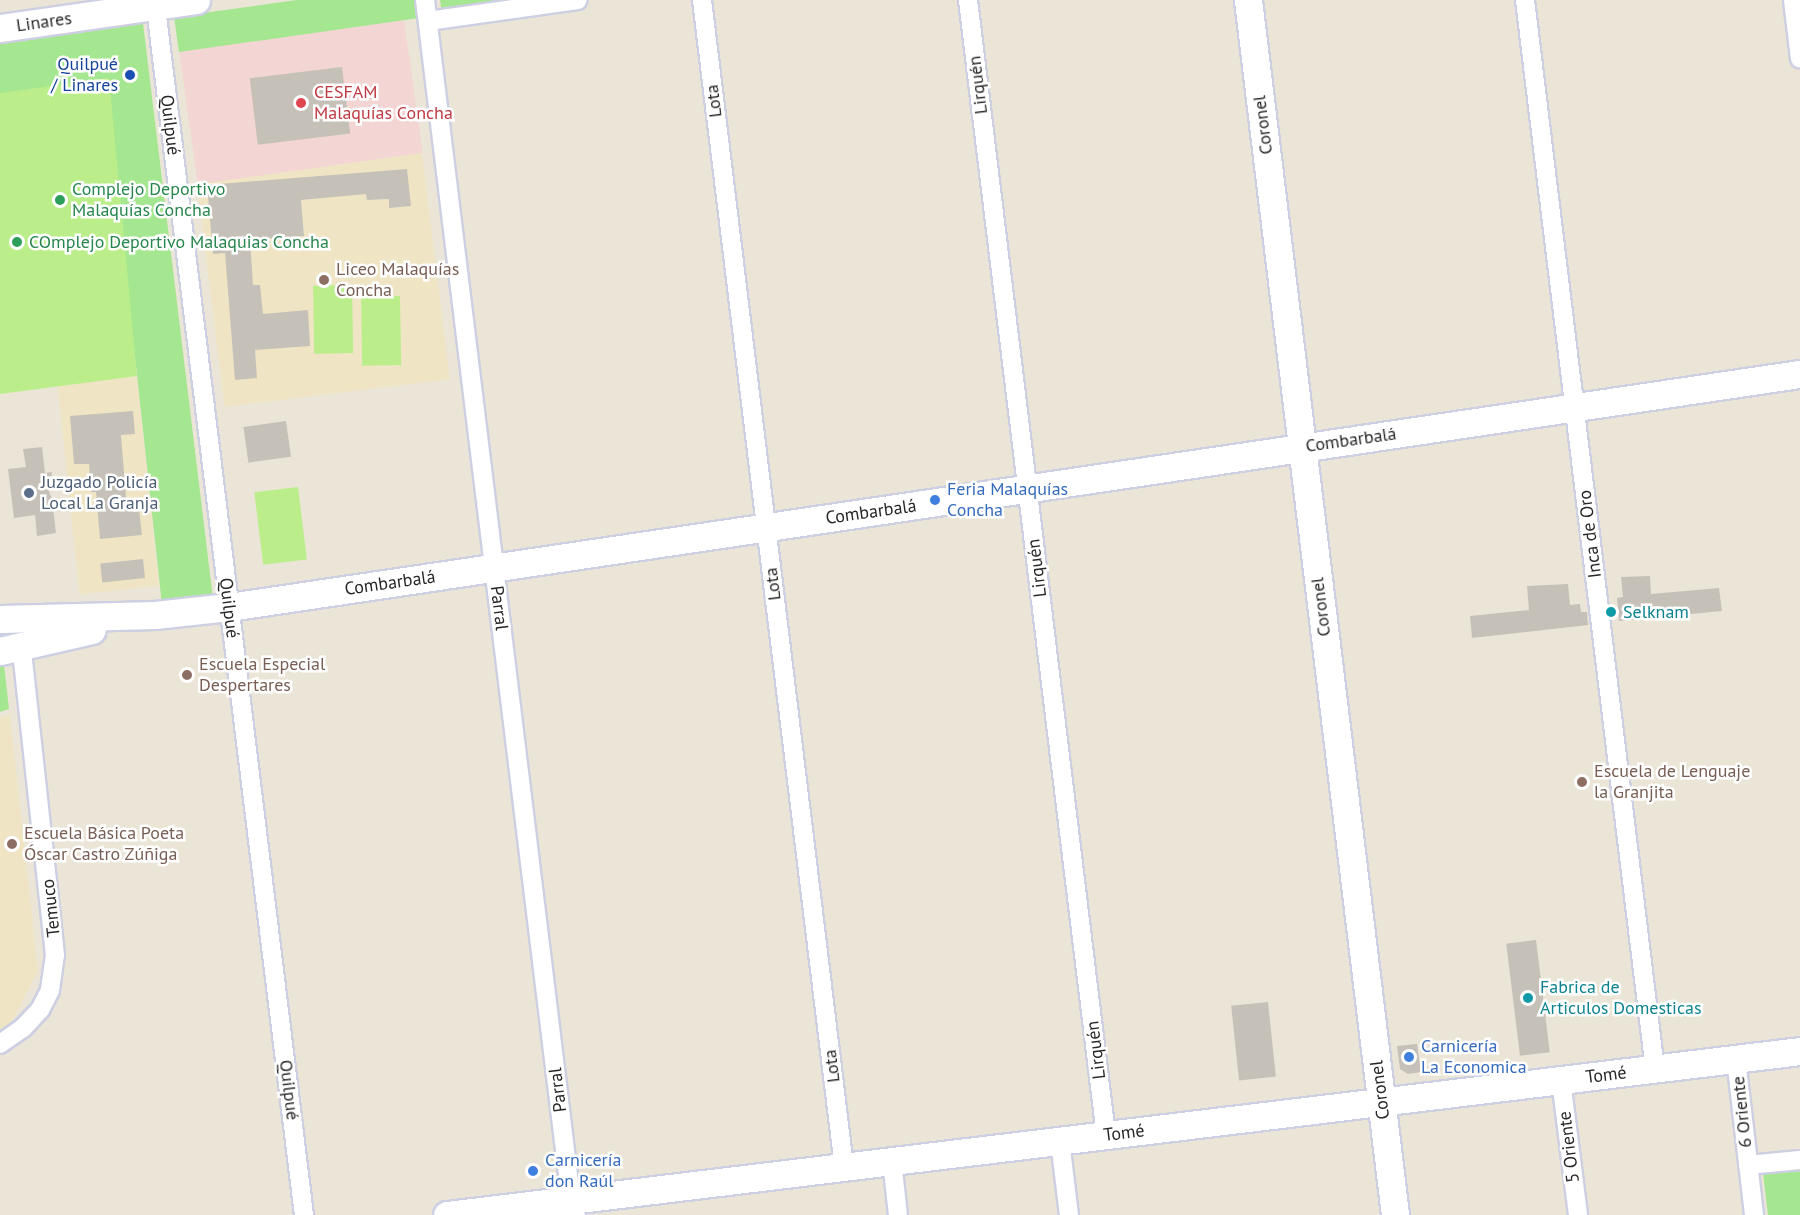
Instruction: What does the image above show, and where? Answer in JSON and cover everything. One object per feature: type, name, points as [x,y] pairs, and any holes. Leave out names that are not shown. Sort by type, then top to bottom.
[{"type":"street","name":"Linares","points":[[0,28],[155,3],[196,0]]},
{"type":"street","name":"Parral","points":[[425,0],[575,1207]]},
{"type":"street","points":[[428,21],[579,0]]},
{"type":"street","name":"Lota","points":[[702,0],[844,1167]]},
{"type":"street","name":"Lirquén","points":[[968,0],[1106,1135]]},
{"type":"street","name":"Coronel","points":[[1248,0],[1395,1215]]},
{"type":"street","name":"Inca de Oro","points":[[1525,0],[1655,1069]]},
{"type":"street","points":[[1793,0],[1800,58]]},
{"type":"street","name":"Quilpué","points":[[155,3],[304,1215]]},
{"type":"street","name":"Combarbalá","points":[[0,619],[155,615],[229,607],[1800,374]]},
{"type":"street","name":"Combarbalá","points":[[11,647],[155,615]]},
{"type":"street","name":"Temuco","points":[[0,1044],[23,1028],[40,1010],[55,967],[53,918],[11,647]]},
{"type":"street","name":"Tomé","points":[[447,1215],[575,1207],[844,1167],[1800,1051]]},
{"type":"street","name":"6 Oriente","points":[[1736,1059],[1754,1215]]},
{"type":"street","name":"5 Oriente","points":[[1561,1080],[1578,1215]]},
{"type":"street","points":[[1060,1141],[1069,1215]]},
{"type":"street","name":"6 Oriente","points":[[1748,1165],[1800,1160]]},
{"type":"street","points":[[892,1161],[898,1215]]},
{"type":"shaded area","name":"CESFAM Malaquías Concha","points":[[404,20],[423,153],[198,184],[179,52]]},
{"type":"shaded area","name":"Liceo Malaquías Concha","points":[[422,153],[450,379],[224,407],[197,181]]},
{"type":"shaded area","points":[[137,376],[159,586],[79,594],[57,384]]},
{"type":"shaded area","name":"Escuela Básica Poeta Óscar Castro Zúñiga","points":[[10,715],[38,971],[10,1025],[0,1029],[0,717]]},
{"type":"green space","points":[[297,0],[416,0],[419,18],[179,52],[174,17]]},
{"type":"green space","points":[[440,0],[539,0],[442,14]]},
{"type":"green space","points":[[143,23],[213,599],[162,605],[128,292],[0,93],[0,43]]},
{"type":"green space","name":"Complejo Deportivo Malaquías Concha","points":[[109,78],[137,376],[0,394],[0,93]]},
{"type":"green space","points":[[352,285],[353,353],[314,354],[313,286]]},
{"type":"green space","points":[[400,296],[401,365],[362,366],[361,297]]},
{"type":"green space","points":[[298,487],[307,559],[263,565],[254,492]]},
{"type":"green space","points":[[4,665],[9,709],[0,712],[0,667]]},
{"type":"green space","points":[[1800,1171],[1800,1215],[1768,1215],[1763,1173]]},
{"type":"building","points":[[342,67],[350,134],[258,145],[250,78]]},
{"type":"building","points":[[407,169],[411,206],[389,208],[389,199],[367,200],[366,194],[301,200],[304,236],[250,240],[253,285],[260,285],[263,314],[308,310],[310,346],[255,350],[257,378],[235,380],[225,253],[213,254],[207,185]]},
{"type":"building","points":[[133,411],[135,434],[121,435],[127,510],[139,509],[142,535],[100,539],[96,492],[91,492],[89,464],[74,464],[70,416]]},
{"type":"building","points":[[286,421],[291,457],[248,463],[243,427]]},
{"type":"building","points":[[42,447],[45,473],[52,472],[49,492],[56,507],[53,508],[56,533],[37,536],[35,515],[14,518],[8,469],[26,467],[23,449]]},
{"type":"building","points":[[143,559],[145,578],[102,582],[100,563]]},
{"type":"building","points":[[1650,576],[1651,594],[1719,588],[1722,611],[1619,621],[1617,598],[1623,597],[1621,577]]},
{"type":"building","points":[[1568,584],[1570,605],[1580,604],[1581,612],[1587,612],[1588,625],[1472,638],[1470,616],[1529,610],[1527,586]]},
{"type":"building","name":"Fabrica de Articulos Domesticas","points":[[1536,940],[1550,1052],[1520,1056],[1506,944]]},
{"type":"building","points":[[1268,1002],[1276,1077],[1239,1080],[1231,1006]]},
{"type":"building","name":"Carnicería La Economica","points":[[1417,1044],[1421,1072],[1408,1074],[1400,1069],[1397,1046]]},
{"type":"place","name":"Quilpué / Linares","points":[[130,75]]},
{"type":"place","name":"CESFAM Malaquías Concha","points":[[301,103]]},
{"type":"place","name":"Complejo Deportivo Malaquías Concha","points":[[60,200]]},
{"type":"place","name":"COmplejo Deportivo Malaquias Concha","points":[[17,242]]},
{"type":"place","name":"Liceo Malaquías Concha","points":[[324,280]]},
{"type":"place","name":"Juzgado Policía Local La Granja","points":[[29,493]]},
{"type":"place","name":"Feria Malaquías Concha","points":[[935,500]]},
{"type":"place","name":"Selknam","points":[[1611,612]]},
{"type":"place","name":"Escuela Especial Despertares","points":[[187,675]]},
{"type":"place","name":"Escuela de Lenguaje la Granjita","points":[[1582,782]]},
{"type":"place","name":"Escuela Básica Poeta Óscar Castro Zúñiga","points":[[12,844]]},
{"type":"place","name":"Fabrica de Articulos Domesticas","points":[[1528,998]]},
{"type":"place","name":"Carnicería La Economica","points":[[1409,1057]]},
{"type":"place","name":"Carnicería don Raúl","points":[[533,1171]]}]
